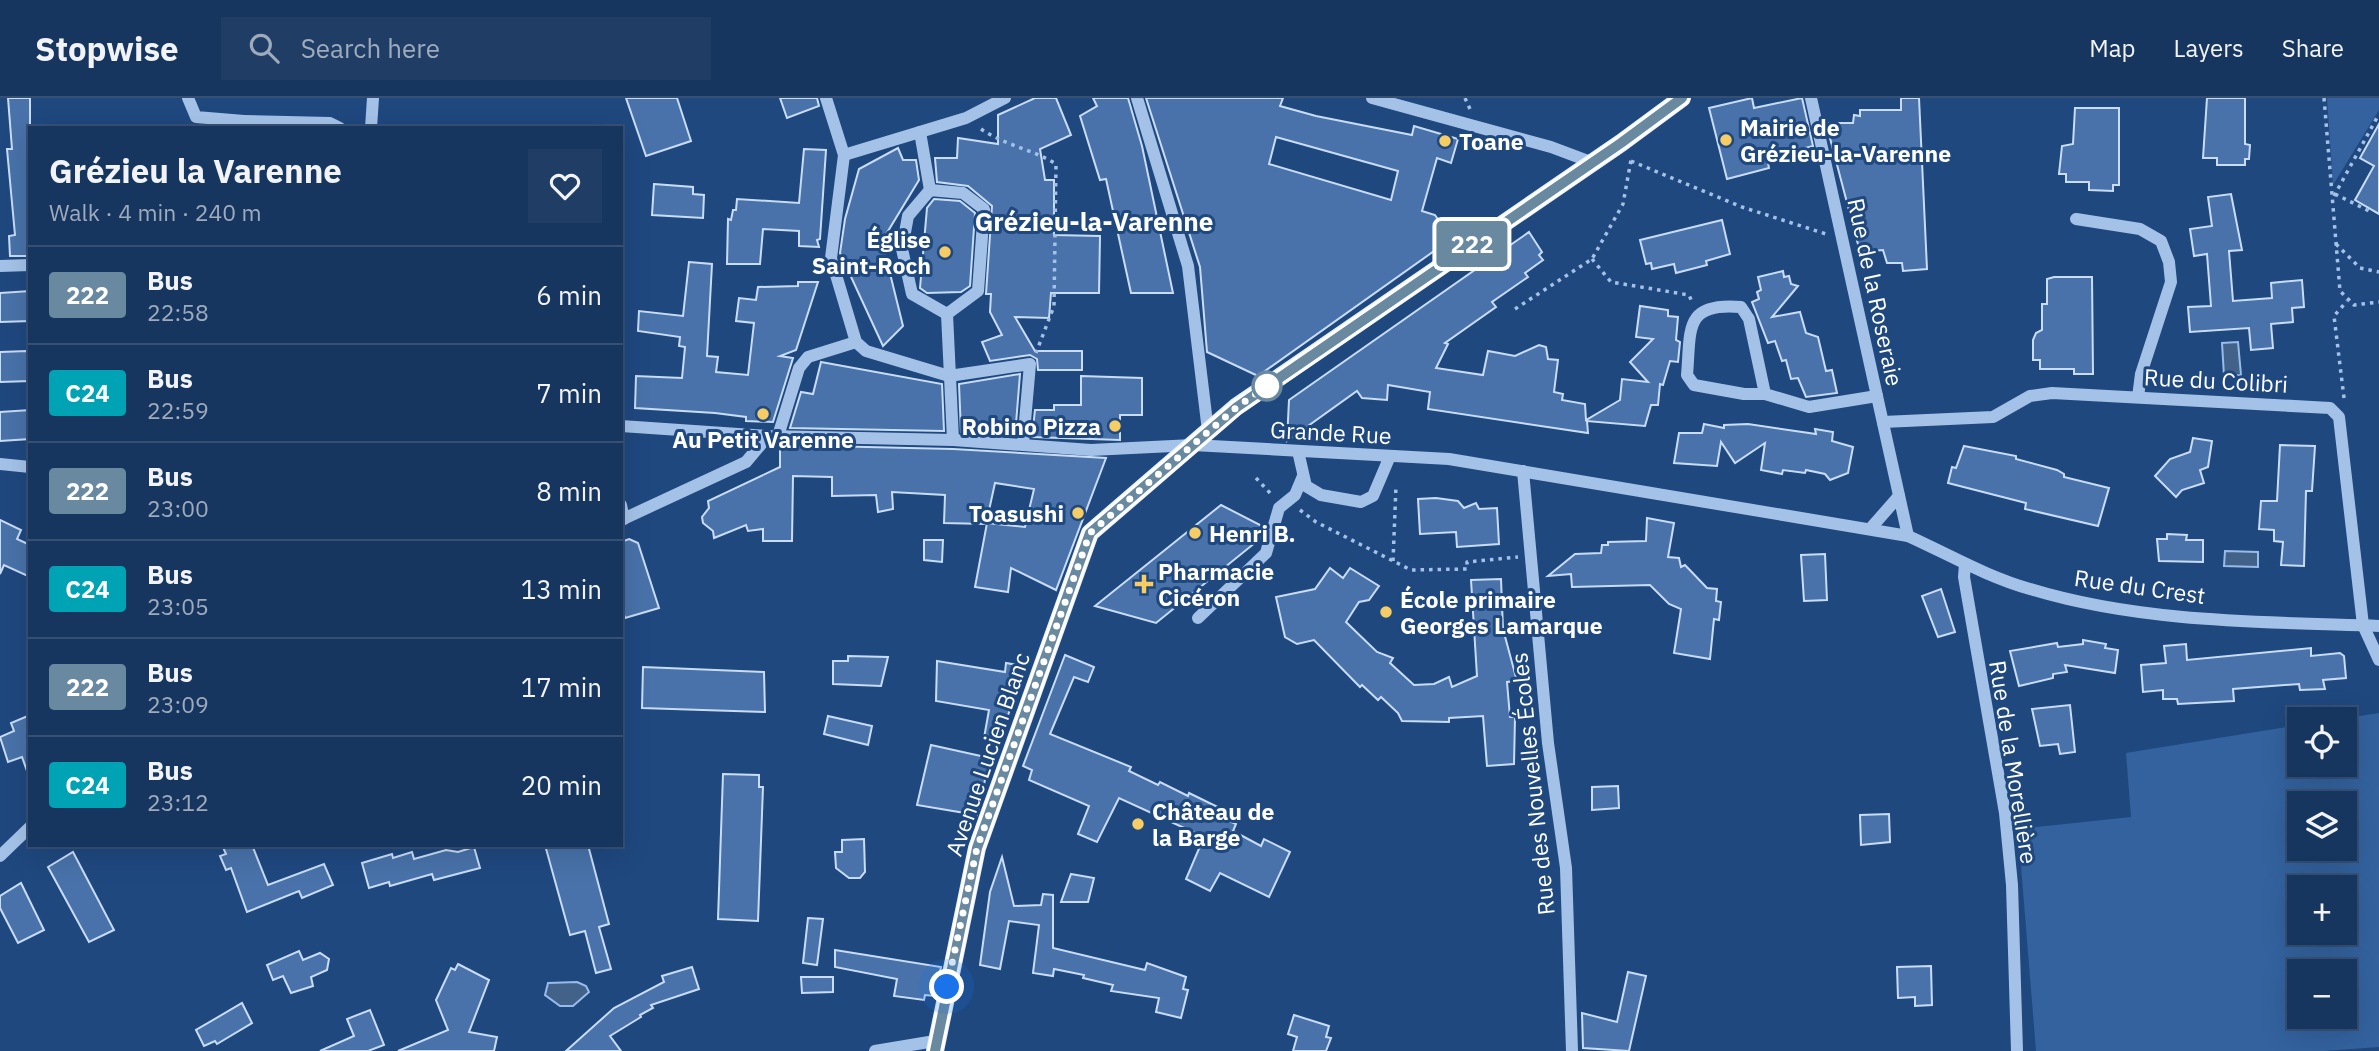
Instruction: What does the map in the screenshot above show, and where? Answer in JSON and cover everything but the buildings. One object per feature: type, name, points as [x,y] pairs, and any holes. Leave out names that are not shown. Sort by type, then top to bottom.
[{"type":"main road","name":"Avenue Lucien Blanc","points":[[935,1046],[977,848],[1090,533],[1237,407],[1621,143],[1682,98]]},
{"type":"street","points":[[188,98],[196,117],[245,124],[330,123],[336,126]]},
{"type":"street","points":[[371,126],[373,98]]},
{"type":"street","points":[[826,98],[844,155],[831,258],[856,342],[866,351],[949,376],[1030,364],[1023,444]]},
{"type":"street","points":[[844,155],[966,118],[1005,98]]},
{"type":"street","points":[[1137,98],[1188,266],[1208,431]]},
{"type":"street","points":[[1373,98],[1561,150],[1591,162]]},
{"type":"street","name":"Rue de la Roseraie","points":[[1811,98],[1908,536]]},
{"type":"street","points":[[920,132],[930,190]]},
{"type":"street","points":[[930,190],[908,216],[902,248],[912,294],[947,314]]},
{"type":"street","points":[[930,190],[963,193],[984,209],[978,291],[947,314]]},
{"type":"street","points":[[2076,219],[2140,229],[2161,241],[2169,262],[2171,282],[2141,374],[2138,397]]},
{"type":"street","points":[[0,266],[28,265]]},
{"type":"street","points":[[1765,394],[1749,319],[1741,307],[1711,308],[1698,314],[1692,323],[1687,375],[1694,385],[1744,394],[1765,394],[1809,407],[1877,396]]},
{"type":"street","points":[[947,314],[953,440]]},
{"type":"street","points":[[623,519],[746,462],[773,436],[799,368],[808,357],[856,342]]},
{"type":"street","name":"Rue du Colibri","points":[[1883,422],[1993,417],[2029,397],[2052,393],[2330,408],[2339,417],[2362,625],[2379,660]]},
{"type":"street","name":"Grande Rue","points":[[623,426],[773,436],[953,440],[1091,450],[1193,445],[1449,458],[1908,536]]},
{"type":"street","points":[[1298,451],[1306,486],[1321,495],[1361,502],[1373,496],[1394,456]]},
{"type":"street","points":[[0,464],[28,467]]},
{"type":"street","name":"Rue des Nouvelles Écoles","points":[[1523,471],[1548,743],[1566,868],[1572,1051]]},
{"type":"street","points":[[1198,618],[1266,553],[1279,508],[1296,495],[1303,476]]},
{"type":"street","points":[[1870,529],[1899,496]]},
{"type":"street","name":"Rue du Crest","points":[[1908,536],[1965,564],[2029,589],[2116,609],[2379,626]]},
{"type":"street","name":"Rue de la Morellière","points":[[1965,564],[1964,577],[2005,813],[2012,886],[2017,1051]]},
{"type":"street","points":[[0,856],[28,829]]},
{"type":"street","points":[[875,1051],[935,1046]]},
{"type":"path","points":[[2324,98],[2340,291],[2347,301],[2354,305],[2379,302]]},
{"type":"path","points":[[2332,202],[2379,114]]},
{"type":"path","points":[[966,118],[995,138],[1043,156],[1056,164],[1054,306],[1030,364]]},
{"type":"path","points":[[1621,143],[1631,161],[1742,207],[1844,239]]},
{"type":"path","points":[[1515,309],[1592,259],[1623,204],[1631,161]]},
{"type":"path","points":[[2334,194],[2373,214]]},
{"type":"path","points":[[2335,242],[2360,268],[2379,272]]},
{"type":"path","points":[[1592,259],[1611,282],[1689,295],[1698,314]]},
{"type":"path","points":[[1393,561],[1394,456]]},
{"type":"path","points":[[1256,478],[1268,493],[1281,494]]},
{"type":"path","points":[[1296,495],[1294,506],[1316,522],[1411,570],[1467,569],[1467,562],[1530,556]]},
{"type":"shaded area","points":[[2327,98],[2379,98],[2379,110],[2333,185]]},
{"type":"shaded area","points":[[2238,342],[2241,375],[2224,376],[2222,343]]},
{"type":"shaded area","points":[[2225,551],[2258,552],[2258,567],[2224,566]]},
{"type":"shaded area","points":[[2379,713],[2379,1047],[2324,1051],[2036,1051],[2018,829],[2131,817],[2126,753],[2287,727],[2287,777],[2357,777],[2357,716]]},
{"type":"shaded area","points":[[577,982],[586,986],[589,992],[573,1006],[560,1006],[545,995],[548,983]]},
{"type":"bus line","name":"222","points":[[935,1051],[977,848],[1090,533],[1237,407],[1621,143],[1682,98]]},
{"type":"place","name":"Mairie de Grézieu-la-Varenne","points":[[1726,140]]},
{"type":"place","name":"Toane","points":[[1445,141]]},
{"type":"place","name":"Église Saint-Roch","points":[[945,252]]},
{"type":"place","name":"Au Petit Varenne","points":[[763,414]]},
{"type":"place","name":"Robino Pizza","points":[[1115,426]]},
{"type":"place","name":"Toasushi","points":[[1078,513]]},
{"type":"place","name":"Henri B.","points":[[1195,533]]},
{"type":"place","name":"Pharmacie Cicéron","points":[[1144,584]]},
{"type":"place","name":"École primaire Georges Lamarque","points":[[1386,612]]},
{"type":"place","name":"Château de la Barge","points":[[1138,824]]},
{"type":"district","name":"Grézieu-la-Varenne","points":[[1094,221]]},
{"type":"route","points":[[947,987],[977,848],[1090,533],[1237,407],[1269,385],[1267,386]]}]
